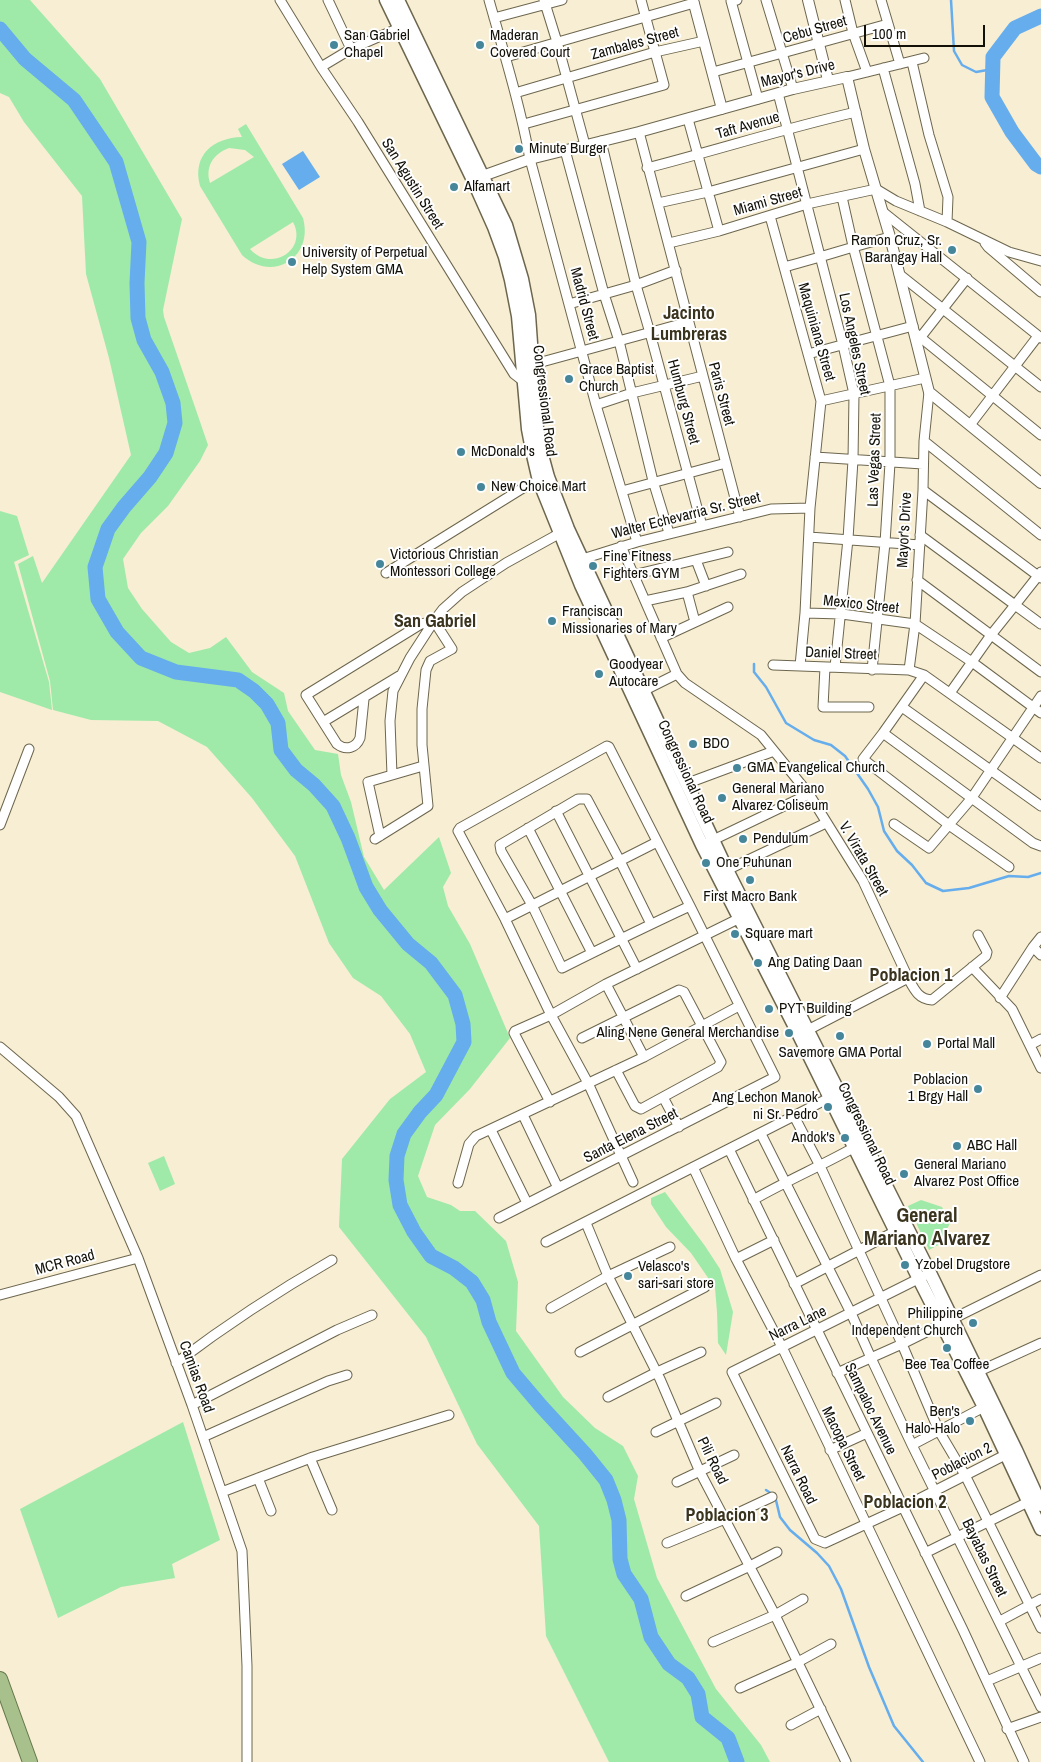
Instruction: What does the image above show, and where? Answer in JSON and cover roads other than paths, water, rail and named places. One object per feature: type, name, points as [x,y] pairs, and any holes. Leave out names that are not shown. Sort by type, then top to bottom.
[{"type":"highway","points":[[0,1679],[30,1762]]},
{"type":"main road","name":"Congressional Road","points":[[386,0],[477,178],[506,225],[516,253],[528,315],[527,366],[542,454],[564,531]]},
{"type":"main road","name":"Congressional Road","points":[[398,0],[477,178]]},
{"type":"main road","name":"Congressional Road","points":[[527,366],[523,382],[528,430],[539,481],[564,531],[632,697],[804,1032],[925,1276],[1011,1452],[1028,1502],[1041,1529]]},
{"type":"main road","name":"Congressional Road","points":[[576,561],[644,691],[688,783],[708,843],[727,870],[744,915]]},
{"type":"main road","name":"Congressional Road","points":[[835,1095],[855,1148],[874,1174],[896,1231],[925,1276]]},
{"type":"main road","name":"Congressional Road","points":[[973,1374],[984,1407],[1041,1505]]},
{"type":"street","name":"San Agustin Street","points":[[280,0],[320,67],[358,122],[514,374],[523,382]]},
{"type":"street","points":[[328,0],[352,49]]},
{"type":"street","name":"Madrid Street","points":[[489,0],[524,124],[530,159],[596,405],[637,542]]},
{"type":"street","points":[[494,18],[544,2],[562,0]]},
{"type":"street","points":[[524,124],[664,86],[640,0]]},
{"type":"street","points":[[766,0],[793,89]]},
{"type":"street","points":[[808,0],[828,80]]},
{"type":"street","points":[[845,0],[853,34],[867,72]]},
{"type":"street","points":[[881,0],[900,64]]},
{"type":"street","points":[[734,1],[758,99]]},
{"type":"street","points":[[544,2],[585,145]]},
{"type":"street","points":[[506,57],[694,2],[722,109]]},
{"type":"street","name":"Cebu Street","points":[[713,72],[888,24]]},
{"type":"street","points":[[320,67],[352,49],[399,28]]},
{"type":"street","name":"Zambales Street","points":[[515,93],[656,52],[704,41]]},
{"type":"street","points":[[847,77],[924,58]]},
{"type":"street","points":[[912,62],[929,135],[948,197],[947,222]]},
{"type":"street","points":[[883,68],[916,184],[920,211]]},
{"type":"street","name":"Mayor's Drive","points":[[477,178],[530,159],[688,119],[793,89],[847,77],[864,149],[916,332],[929,392],[924,441],[920,545],[909,670]]},
{"type":"street","name":"Los Angeles Street","points":[[778,93],[854,394],[853,460],[848,539],[836,667]]},
{"type":"street","name":"Taft Avenue","points":[[647,168],[786,129],[856,112]]},
{"type":"street","points":[[688,119],[719,231]]},
{"type":"street","name":"Paris Street","points":[[639,132],[740,517]]},
{"type":"street","name":"Humburg Street","points":[[601,141],[636,285],[702,526]]},
{"type":"street","points":[[658,203],[708,192],[864,149]]},
{"type":"street","points":[[565,150],[604,294],[619,341],[653,481],[669,534]]},
{"type":"street","points":[[876,189],[896,201],[947,222],[1009,252],[1041,261]]},
{"type":"street","name":"Miami Street","points":[[669,243],[719,231],[807,204],[876,189]]},
{"type":"street","name":"Las Vegas Street","points":[[842,197],[852,246],[890,386],[890,463],[885,543],[872,670]]},
{"type":"street","points":[[883,212],[1039,334],[970,425]]},
{"type":"street","name":"Maquiniana Street","points":[[770,216],[822,401],[810,508],[806,613],[800,666]]},
{"type":"street","points":[[784,267],[820,258],[852,246],[890,237]]},
{"type":"street","points":[[983,239],[988,247],[1041,292]]},
{"type":"street","points":[[569,304],[636,285],[676,270]]},
{"type":"street","points":[[899,274],[1041,388]]},
{"type":"street","points":[[808,354],[877,336],[916,332],[943,309],[967,278]]},
{"type":"street","points":[[527,366],[688,322]]},
{"type":"street","points":[[916,332],[1041,435]]},
{"type":"street","points":[[596,405],[632,393],[702,376]]},
{"type":"street","points":[[822,401],[925,378]]},
{"type":"street","points":[[929,392],[1041,483]]},
{"type":"street","points":[[924,441],[1041,535]]},
{"type":"street","points":[[815,457],[923,464]]},
{"type":"street","points":[[622,491],[653,481],[726,463]]},
{"type":"street","points":[[386,572],[523,488],[539,481]]},
{"type":"street","points":[[923,490],[1040,575],[991,635],[950,693]]},
{"type":"street","name":"Walter Echevarria Sr. Street","points":[[576,561],[621,546],[770,509],[810,508]]},
{"type":"street","points":[[392,775],[391,703],[394,691],[400,676],[434,621],[443,609],[462,592],[506,562],[564,531]]},
{"type":"street","points":[[920,534],[1041,624]]},
{"type":"street","points":[[809,538],[920,545]]},
{"type":"street","points":[[621,546],[676,674],[632,697]]},
{"type":"street","points":[[633,575],[728,552]]},
{"type":"street","points":[[696,560],[706,586]]},
{"type":"street","points":[[645,600],[687,592],[741,574]]},
{"type":"street","points":[[917,580],[1041,672]]},
{"type":"street","points":[[687,592],[695,622]]},
{"type":"street","points":[[661,638],[728,607]]},
{"type":"street","name":"Mexico Street","points":[[806,613],[842,614],[914,624]]},
{"type":"street","points":[[364,698],[358,743],[344,748],[337,744],[306,695],[421,624],[434,621]]},
{"type":"street","points":[[423,766],[368,782],[377,838],[428,806],[423,766],[422,708],[426,670],[430,661],[452,649],[434,621]]},
{"type":"street","points":[[914,624],[972,662],[1041,713]]},
{"type":"street","name":"Daniel Street","points":[[773,665],[909,670],[924,675],[1041,758]]},
{"type":"street","points":[[825,667],[823,707],[869,708]]},
{"type":"street","name":"V. Virata Street","points":[[676,674],[685,683],[761,735],[809,794],[862,882],[917,993],[924,999],[932,1000],[987,954],[978,935]]},
{"type":"street","points":[[924,675],[884,733],[863,759],[949,825],[1008,867]]},
{"type":"street","points":[[323,722],[400,676]]},
{"type":"street","points":[[894,824],[929,848],[971,799],[1041,696]]},
{"type":"street","points":[[902,707],[1041,806]]},
{"type":"street","points":[[884,733],[971,799],[1033,843],[1041,846]]},
{"type":"street","points":[[458,1183],[469,1144],[476,1136],[523,1115],[588,1083],[616,1070],[644,1058],[739,1006],[609,747],[604,747],[458,829],[458,831],[505,920],[550,1015],[588,1083],[633,1182]]},
{"type":"street","points":[[0,825],[29,749]]},
{"type":"street","points":[[688,783],[774,751]]},
{"type":"street","points":[[708,843],[809,794]]},
{"type":"street","points":[[651,924],[587,799],[578,799],[501,844],[500,847],[532,905],[562,968],[620,938],[651,924],[690,906]]},
{"type":"street","points":[[556,811],[637,969]]},
{"type":"street","points":[[727,870],[826,823]]},
{"type":"street","points":[[528,828],[592,953]]},
{"type":"street","points":[[505,920],[657,842]]},
{"type":"street","points":[[550,1102],[514,1032],[517,1029],[550,1015],[606,984],[744,915]]},
{"type":"street","points":[[1000,998],[1033,947],[1041,938]]},
{"type":"street","points":[[1033,947],[1041,955]]},
{"type":"street","points":[[972,968],[1012,1009],[1041,1068]]},
{"type":"street","points":[[804,1032],[908,978]]},
{"type":"street","points":[[606,984],[644,1058]]},
{"type":"street","points":[[582,1038],[679,990],[684,992],[721,1062],[641,1109],[636,1108],[616,1070]]},
{"type":"street","name":"Santa Elena Street","points":[[499,1218],[622,1157],[775,1077],[739,1006]]},
{"type":"street","points":[[1030,1045],[1041,1039]]},
{"type":"street","name":"Camias Road","points":[[0,1047],[60,1098],[76,1116],[138,1258],[192,1405],[242,1551],[247,1666],[247,1762]]},
{"type":"street","points":[[546,1242],[835,1095]]},
{"type":"street","points":[[663,1097],[679,1127]]},
{"type":"street","points":[[523,1115],[558,1188]]},
{"type":"street","points":[[794,1116],[820,1166],[859,1250],[939,1431],[965,1475],[1041,1628]]},
{"type":"street","points":[[491,1130],[527,1203]]},
{"type":"street","name":"Bayabas Street","points":[[761,1134],[851,1312],[912,1445],[1041,1707]]},
{"type":"street","points":[[753,1200],[785,1182],[855,1148]]},
{"type":"street","name":"Sampaloc Avenue","points":[[729,1149],[987,1681],[1007,1729],[1024,1762]]},
{"type":"street","name":"Macopa Street","points":[[693,1167],[736,1259],[782,1347],[980,1762]]},
{"type":"street","name":"Pili Road","points":[[586,1223],[608,1276],[657,1372],[700,1472],[750,1566],[821,1709],[845,1762]]},
{"type":"street","points":[[794,1284],[896,1231]]},
{"type":"street","points":[[736,1259],[774,1240]]},
{"type":"street","points":[[551,1308],[608,1276],[670,1247]]},
{"type":"street","name":"MCR Road","points":[[0,1295],[138,1258]]},
{"type":"street","points":[[176,1363],[285,1287],[332,1260]]},
{"type":"street","points":[[837,1373],[902,1344],[1041,1275]]},
{"type":"street","name":"Narra Lane","points":[[732,1372],[925,1276]]},
{"type":"street","points":[[580,1352],[705,1288]]},
{"type":"street","points":[[192,1405],[337,1330],[372,1315]]},
{"type":"street","points":[[973,1374],[1041,1343]]},
{"type":"street","points":[[608,1397],[701,1352]]},
{"type":"street","name":"Narra Road","points":[[732,1372],[815,1539],[825,1543],[866,1523]]},
{"type":"street","points":[[203,1437],[328,1381],[347,1375]]},
{"type":"street","points":[[656,1432],[716,1403]]},
{"type":"street","points":[[912,1445],[984,1407]]},
{"type":"street","points":[[222,1492],[310,1458],[449,1415]]},
{"type":"street","points":[[830,1450],[867,1433]]},
{"type":"street","name":"Poblacion 2","points":[[866,1523],[936,1491],[1011,1452]]},
{"type":"street","points":[[677,1482],[734,1455]]},
{"type":"street","points":[[310,1458],[332,1510]]},
{"type":"street","points":[[258,1478],[270,1511]]},
{"type":"street","points":[[667,1543],[726,1519],[772,1497]]},
{"type":"street","points":[[925,1553],[1028,1502]]},
{"type":"street","points":[[686,1596],[777,1552]]},
{"type":"street","points":[[713,1642],[774,1615],[804,1599]]},
{"type":"street","points":[[1000,1621],[1041,1599]]},
{"type":"street","points":[[740,1688],[798,1662],[832,1644]]},
{"type":"street","points":[[987,1681],[1041,1658]]},
{"type":"street","points":[[790,1726],[821,1709]]},
{"type":"street","points":[[1007,1729],[1041,1717]]},
{"type":"water","points":[[303,151],[320,177],[299,190],[282,164]]},
{"type":"waterway","points":[[951,0],[954,51],[962,65],[976,72],[993,69]]},
{"type":"waterway","points":[[1041,16],[1015,28],[993,57],[992,97],[1012,132],[1036,164],[1041,167]]},
{"type":"waterway","points":[[0,29],[25,59],[74,100],[116,162],[139,242],[138,318],[144,340],[162,372],[173,403],[175,423],[166,453],[150,477],[108,529],[95,567],[98,599],[117,632],[141,658],[176,672],[238,680],[254,691],[267,704],[278,723],[281,750],[296,770],[314,785],[333,806],[348,838],[366,887],[380,910],[408,944],[431,963],[455,995],[463,1024],[464,1042],[436,1095],[420,1112],[404,1134],[397,1156],[396,1180],[400,1205],[414,1232],[431,1256],[454,1268],[472,1282],[483,1300],[489,1322],[513,1373],[606,1480],[619,1520],[620,1559],[624,1574],[641,1599],[651,1637],[669,1664],[688,1678],[698,1694],[702,1717],[728,1738],[737,1762]]},
{"type":"waterway","points":[[754,664],[754,672],[766,687],[786,723],[814,740],[831,745],[845,756],[878,807],[884,831],[897,851],[912,865],[926,883],[943,891],[969,888],[1009,876],[1028,877],[1041,873]]},
{"type":"waterway","points":[[766,1490],[775,1496],[780,1517],[790,1530],[829,1566],[841,1589],[869,1667],[894,1726],[923,1762]]},
{"type":"place","name":"San Gabriel Chapel","points":[[334,45]]},
{"type":"place","name":"Maderan Covered Court","points":[[480,45]]},
{"type":"place","name":"Minute Burger","points":[[519,149]]},
{"type":"place","name":"Alfamart","points":[[454,187]]},
{"type":"place","name":"Ramon Cruz, Sr. Barangay Hall","points":[[952,250]]},
{"type":"place","name":"University of Perpetual Help System GMA","points":[[292,262]]},
{"type":"place","name":"Grace Baptist Church","points":[[569,379]]},
{"type":"place","name":"McDonald's","points":[[461,452]]},
{"type":"place","name":"New Choice Mart","points":[[481,487]]},
{"type":"place","name":"Victorious Christian Montessori College","points":[[380,564]]},
{"type":"place","name":"Fine Fitness Fighters GYM","points":[[593,566]]},
{"type":"place","name":"Franciscan Missionaries of Mary","points":[[552,621]]},
{"type":"place","name":"Goodyear Autocare","points":[[599,674]]},
{"type":"place","name":"BDO","points":[[693,744]]},
{"type":"place","name":"GMA Evangelical Church","points":[[737,768]]},
{"type":"place","name":"General Mariano Alvarez Coliseum","points":[[722,798]]},
{"type":"place","name":"Pendulum","points":[[743,839]]},
{"type":"place","name":"One Puhunan","points":[[706,863]]},
{"type":"place","name":"First Macro Bank","points":[[750,880]]},
{"type":"place","name":"Square mart","points":[[735,934]]},
{"type":"place","name":"Ang Dating Daan","points":[[758,963]]},
{"type":"place","name":"PYT Building","points":[[769,1009]]},
{"type":"place","name":"Aling Nene General Merchandise","points":[[789,1033]]},
{"type":"place","name":"Savemore GMA Portal","points":[[840,1036]]},
{"type":"place","name":"Portal Mall","points":[[927,1044]]},
{"type":"place","name":"Poblacion 1 Brgy Hall","points":[[978,1089]]},
{"type":"place","name":"Ang Lechon Manok ni Sr. Pedro","points":[[828,1107]]},
{"type":"place","name":"Andok's","points":[[845,1138]]},
{"type":"place","name":"ABC Hall","points":[[957,1146]]},
{"type":"place","name":"General Mariano Alvarez Post Office","points":[[904,1174]]},
{"type":"place","name":"Yzobel Drugstore","points":[[905,1265]]},
{"type":"place","name":"Velasco's sari-sari store","points":[[628,1276]]},
{"type":"place","name":"Philippine Independent Church","points":[[973,1323]]},
{"type":"place","name":"Bee Tea Coffee","points":[[947,1348]]},
{"type":"place","name":"Ben's Halo-Halo","points":[[970,1421]]},
{"type":"district","name":"Jacinto Lumbreras","points":[[689,324]]},
{"type":"district","name":"San Gabriel","points":[[435,622]]},
{"type":"district","name":"Poblacion 1","points":[[911,976]]},
{"type":"district","name":"General Mariano Alvarez","points":[[927,1228]]},
{"type":"district","name":"Poblacion 2","points":[[905,1503]]},
{"type":"district","name":"Poblacion 3","points":[[727,1516]]}]
